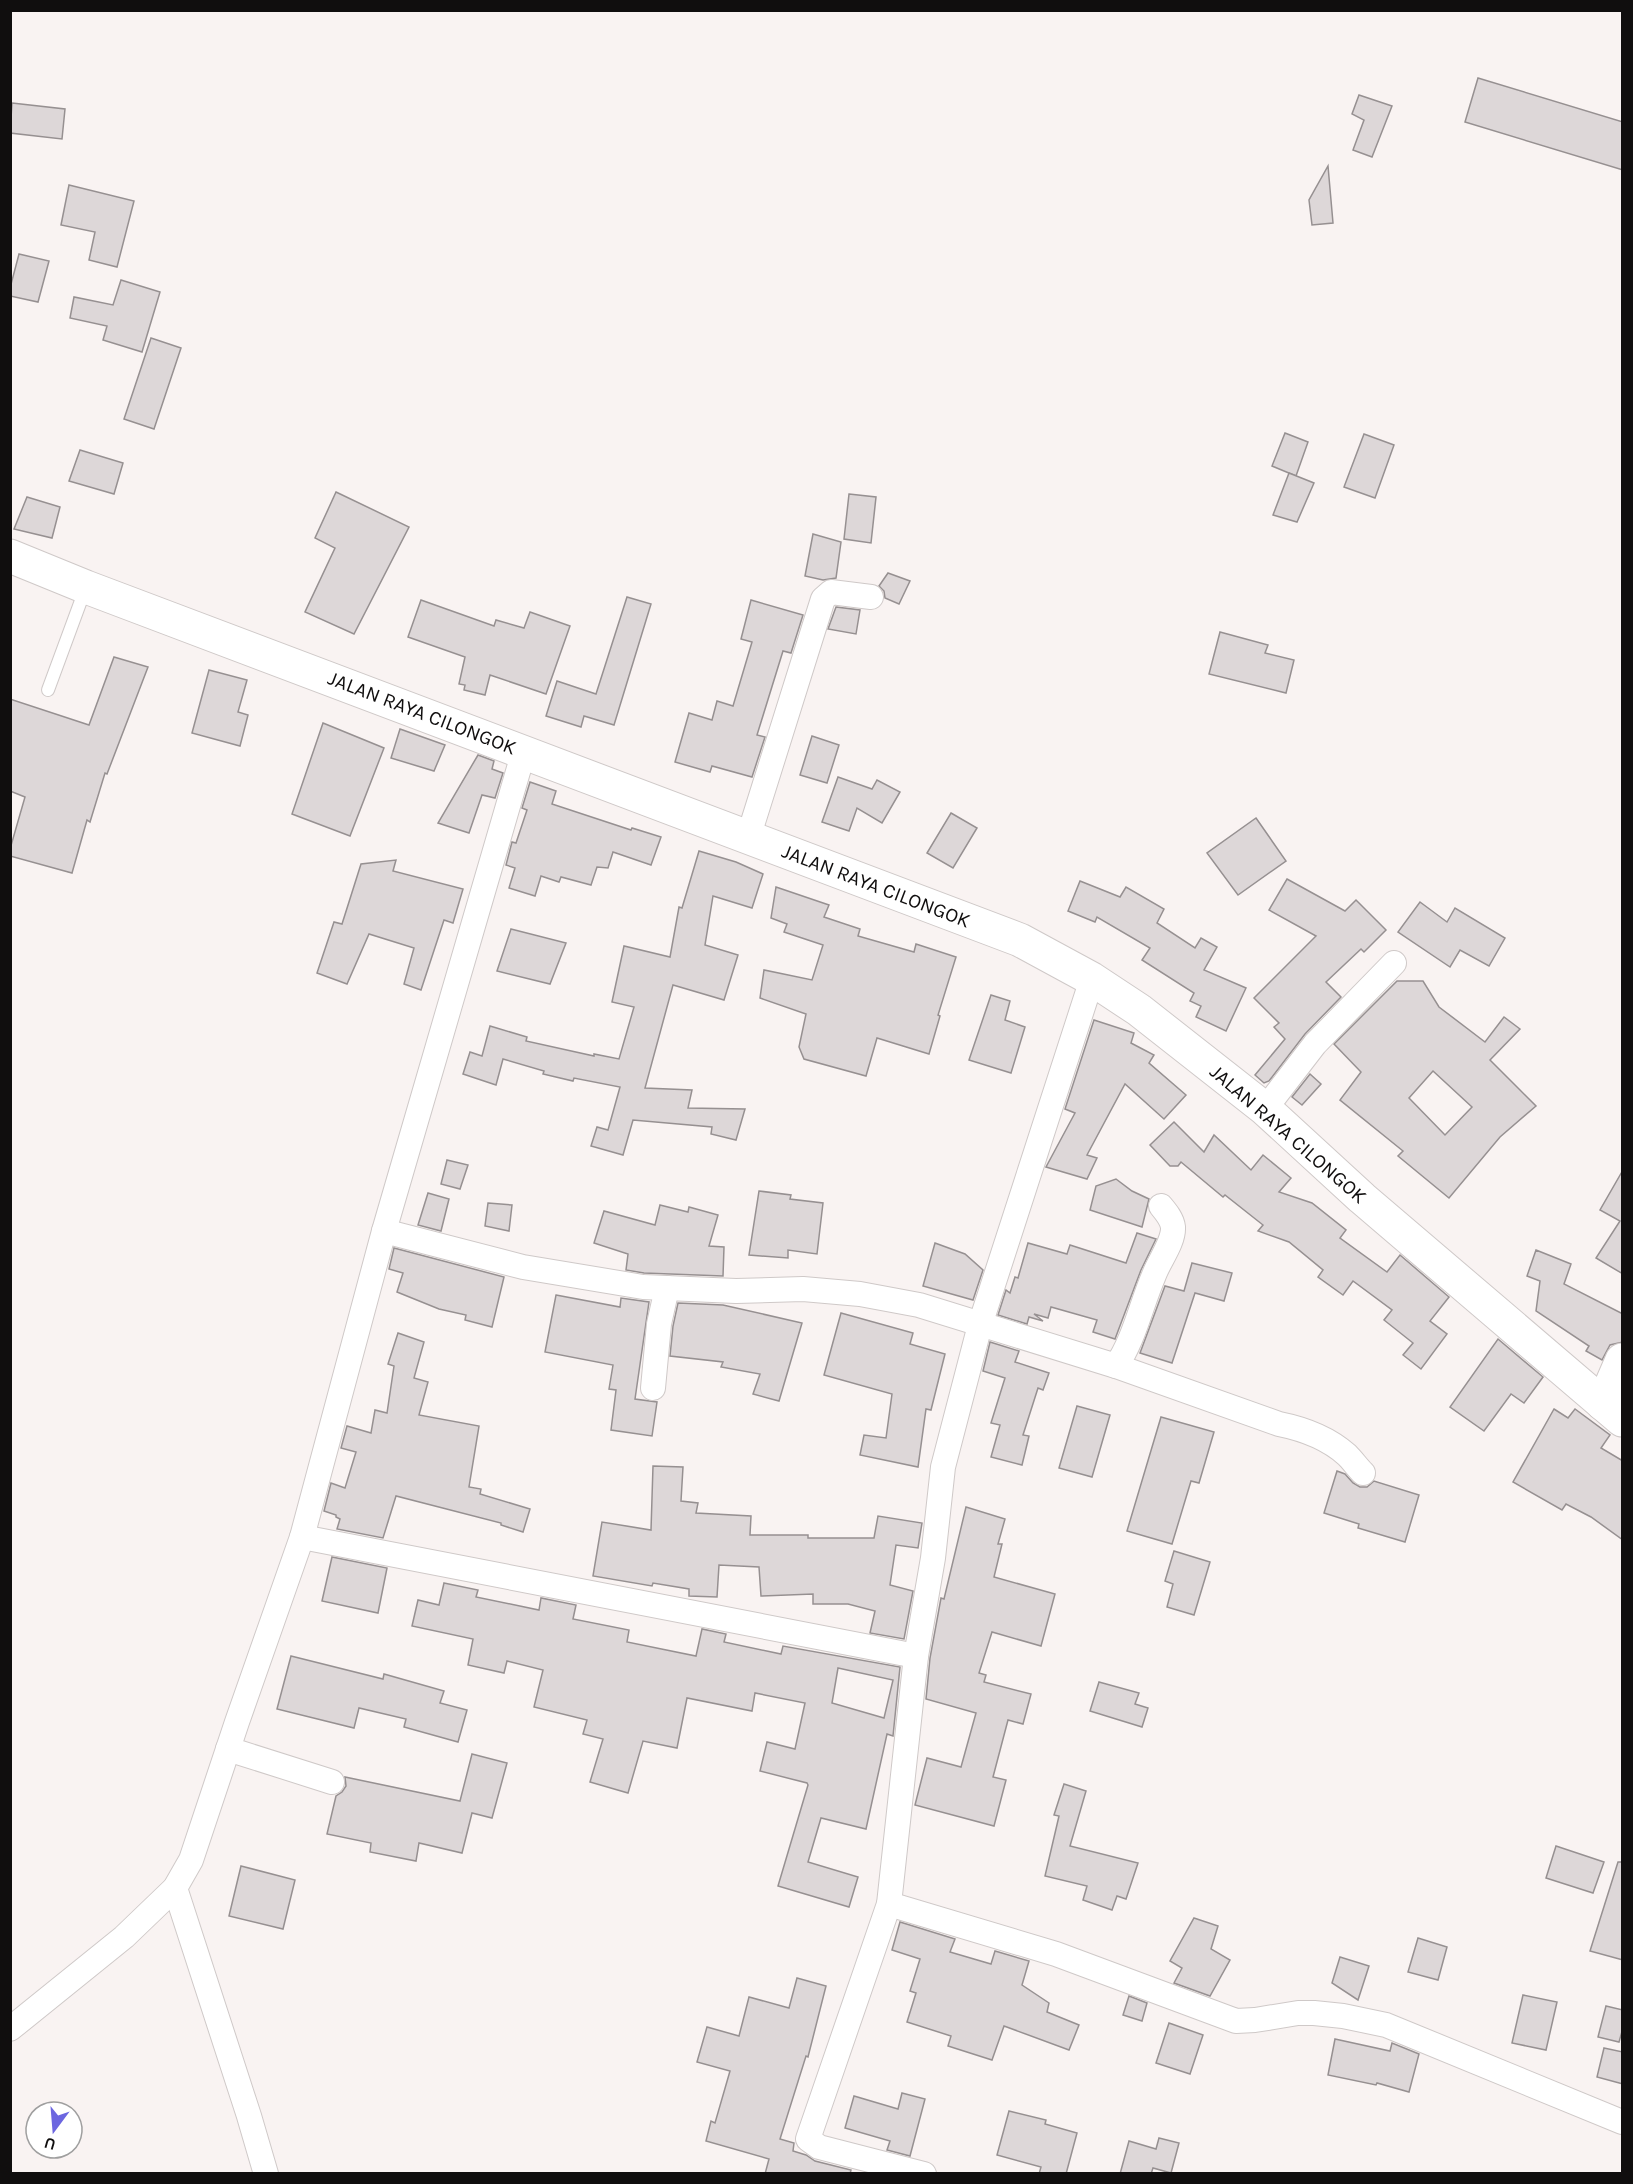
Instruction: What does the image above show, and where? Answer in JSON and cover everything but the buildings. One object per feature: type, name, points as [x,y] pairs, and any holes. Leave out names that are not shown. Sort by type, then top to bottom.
[{"type":"main road","name":"JALAN RAYA CILONGOK","points":[[10,556],[86,587],[1020,940],[1092,979],[1139,1010],[1265,1109],[1362,1198],[1613,1412]]},
{"type":"main road","points":[[1613,1412],[1623,1360]]},
{"type":"street","points":[[748,838],[823,599],[831,592],[871,597]]},
{"type":"street","points":[[10,2030],[124,1937],[175,1888],[191,1860],[302,1537],[384,1231],[524,751]]},
{"type":"street","points":[[1265,1109],[1315,1044],[1394,963]]},
{"type":"street","points":[[924,2174],[819,2147],[808,2139],[889,1904],[916,1656],[933,1558],[944,1467],[980,1325],[1092,979]]},
{"type":"street","points":[[1116,1366],[1173,1228],[1169,1216],[1161,1206]]},
{"type":"street","points":[[384,1231],[523,1267],[643,1287],[736,1291],[803,1289],[860,1294],[919,1305],[1116,1366],[1279,1424],[1306,1430],[1320,1436],[1346,1454],[1363,1473]]},
{"type":"street","points":[[652,1388],[658,1335],[667,1288]]},
{"type":"street","points":[[302,1537],[916,1656]]},
{"type":"street","points":[[228,1749],[332,1782]]},
{"type":"street","points":[[175,1888],[266,2174]]},
{"type":"street","points":[[889,1904],[1056,1954],[1236,2021],[1314,2013],[1343,2016],[1386,2025],[1623,2122]]},
{"type":"lane","points":[[48,690],[86,587]]}]
